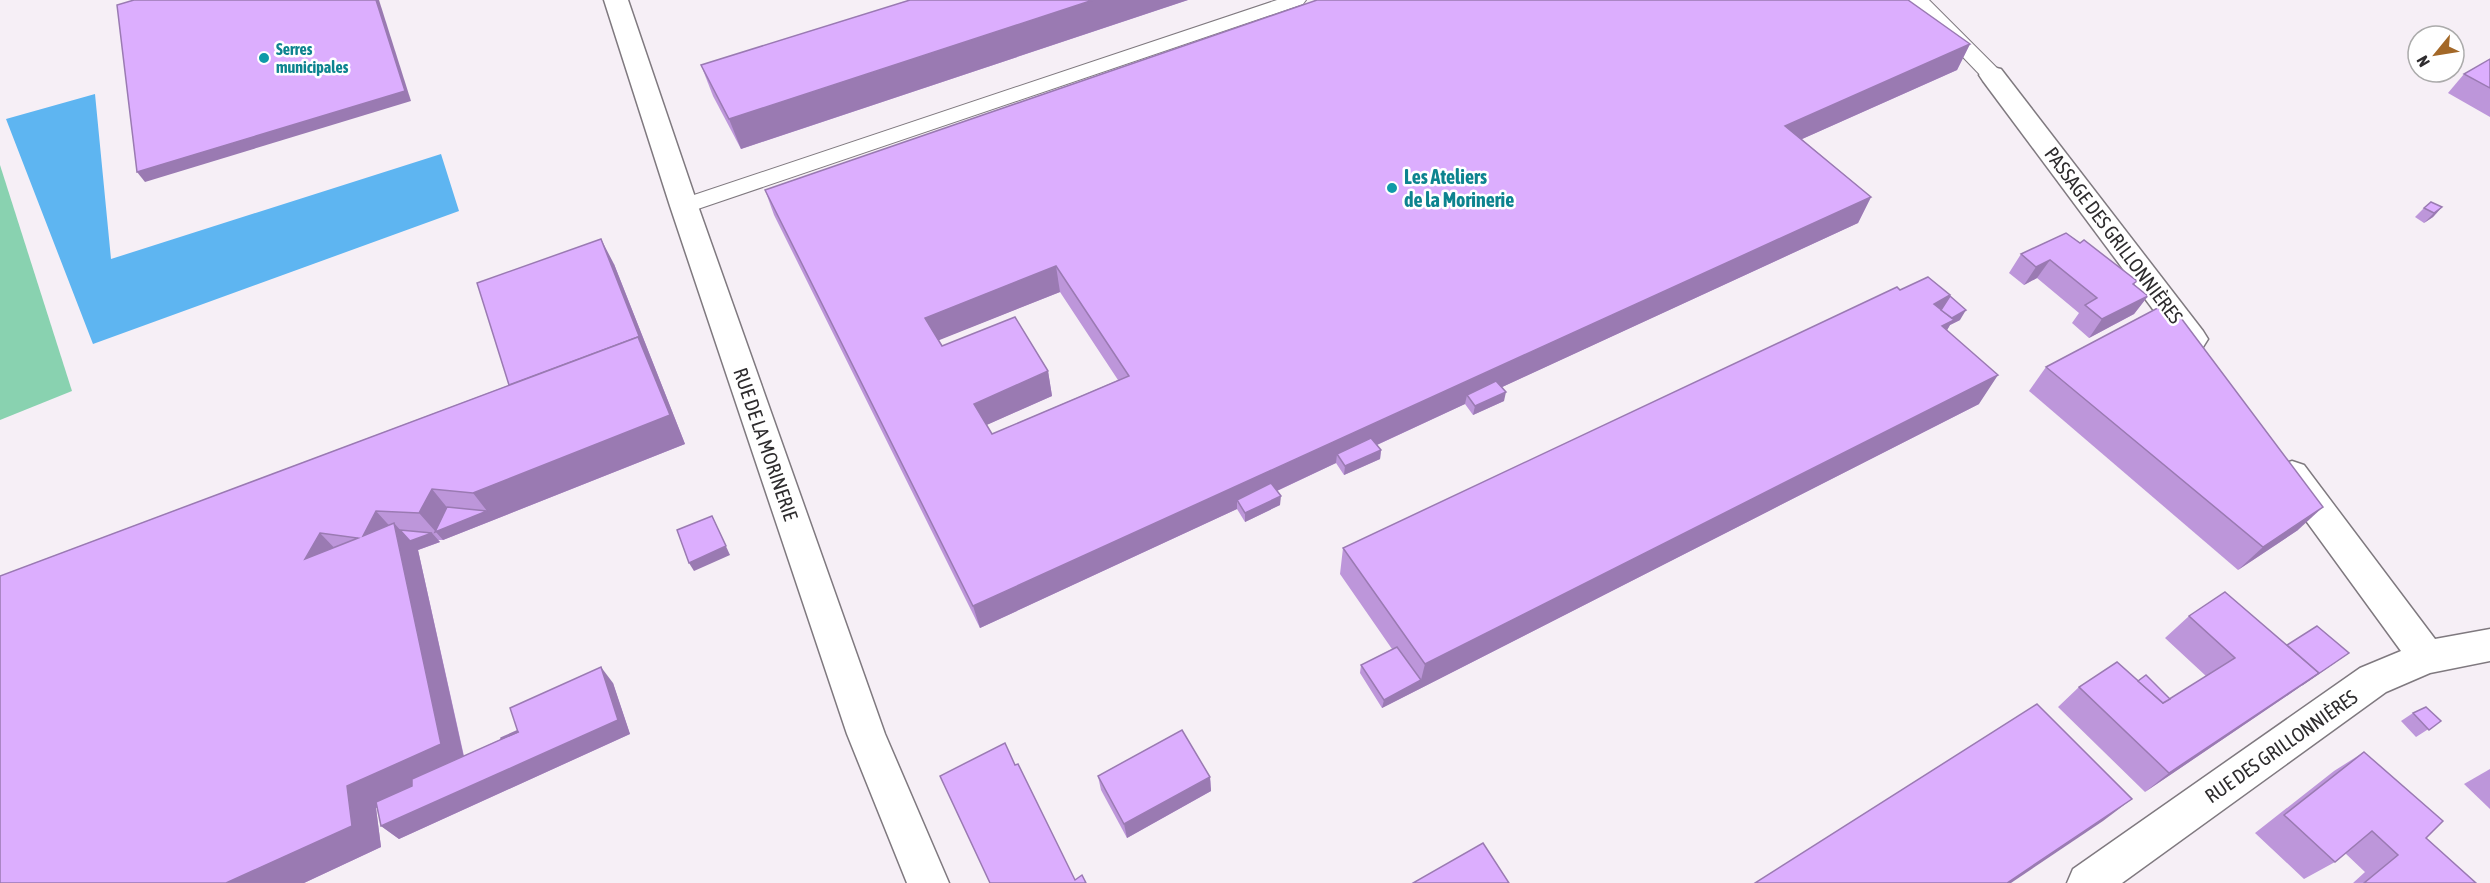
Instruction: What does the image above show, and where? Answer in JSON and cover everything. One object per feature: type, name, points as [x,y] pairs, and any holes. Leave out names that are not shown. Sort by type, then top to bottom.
[{"type":"street","name":"RUE DE LA MORINERIE","points":[[616,0],[684,206],[866,734],[928,883]]},
{"type":"street","name":"PASSAGE DES GRILLONNIÈRES","points":[[1992,75],[2209,362]]},
{"type":"street","points":[[2272,448],[2427,657]]},
{"type":"street","name":"RUE DES GRILLONNIÈRES","points":[[2088,883],[2373,680],[2427,657],[2490,645]]},
{"type":"lane","points":[[684,206],[1296,0]]},
{"type":"lane","points":[[1918,0],[1992,75]]},
{"type":"green space","points":[[0,165],[72,391],[0,420]]},
{"type":"water","points":[[95,94],[111,259],[441,154],[459,211],[93,344],[6,119]]},
{"type":"building","name":"Serres municipales","points":[[134,0],[376,0],[405,91],[137,172],[117,5]]},
{"type":"building","points":[[910,0],[1093,0],[729,119],[701,65]]},
{"type":"building","points":[[1317,0],[1908,0],[1970,44],[1785,126],[1871,197],[973,606],[765,190]],"holes":[[[1056,266],[1129,376],[992,434],[974,404],[1048,371],[1015,317],[942,346],[925,318]]]},
{"type":"building","points":[[2490,59],[2490,88],[2466,75],[2466,73]]},
{"type":"building","points":[[2431,202],[2442,207],[2434,213],[2424,208]]},
{"type":"building","points":[[2066,233],[2080,243],[2084,240],[2137,281],[2133,284],[2148,296],[2102,319],[2085,305],[2097,298],[2050,260],[2036,267],[2021,254]]},
{"type":"building","points":[[601,239],[641,341],[638,337],[509,385],[477,283]]},
{"type":"building","points":[[1928,277],[1950,295],[1934,304],[1954,320],[1942,326],[1998,375],[1425,664],[1343,548],[1897,287],[1900,290]]},
{"type":"building","points":[[1950,296],[1966,310],[1952,318],[1941,310]]},
{"type":"building","points":[[2169,302],[2323,507],[2263,547],[2046,367]]},
{"type":"building","points":[[638,337],[670,415],[473,493],[432,489],[419,513],[376,511],[363,536],[394,523],[441,744],[347,786],[352,826],[226,883],[0,883],[0,576]],"holes":[[[320,533],[358,538],[305,559]]]},
{"type":"building","points":[[1496,381],[1506,392],[1475,406],[1467,395]]},
{"type":"building","points":[[1371,438],[1381,450],[1345,466],[1337,454]]},
{"type":"building","points":[[1271,483],[1281,496],[1245,513],[1237,500]]},
{"type":"building","points":[[447,507],[487,511],[435,532]]},
{"type":"building","points":[[712,516],[726,546],[689,563],[677,530]]},
{"type":"building","points":[[400,530],[432,533],[410,541]]},
{"type":"building","points":[[2225,592],[2319,673],[2169,773],[2079,687],[2117,662],[2163,703],[2235,658],[2189,616]]},
{"type":"building","points":[[2317,626],[2349,653],[2302,685],[2319,673],[2287,645]]},
{"type":"building","points":[[1397,647],[1421,680],[1384,700],[1361,665]]},
{"type":"building","points":[[601,667],[618,720],[381,826],[376,802],[412,786],[412,779],[518,732],[510,708]]},
{"type":"building","points":[[2146,675],[2170,699],[2163,703],[2138,681]]},
{"type":"building","points":[[2037,704],[2132,799],[2007,883],[1755,883]]},
{"type":"building","points":[[2426,707],[2441,721],[2429,730],[2413,713]]},
{"type":"building","points":[[1182,730],[1210,777],[1124,824],[1098,776]]},
{"type":"building","points":[[1005,743],[1015,765],[1018,764],[1075,880],[1082,875],[1086,883],[990,883],[940,776]]},
{"type":"building","points":[[2364,752],[2443,821],[2426,838],[2476,883],[2364,883],[2398,855],[2372,831],[2335,862],[2284,815]]},
{"type":"building","points":[[1483,843],[1509,883],[1413,883]]},
{"type":"place","name":"Serres municipales","points":[[264,58]]},
{"type":"place","name":"Les Ateliers de la Morinerie","points":[[1392,188]]}]
